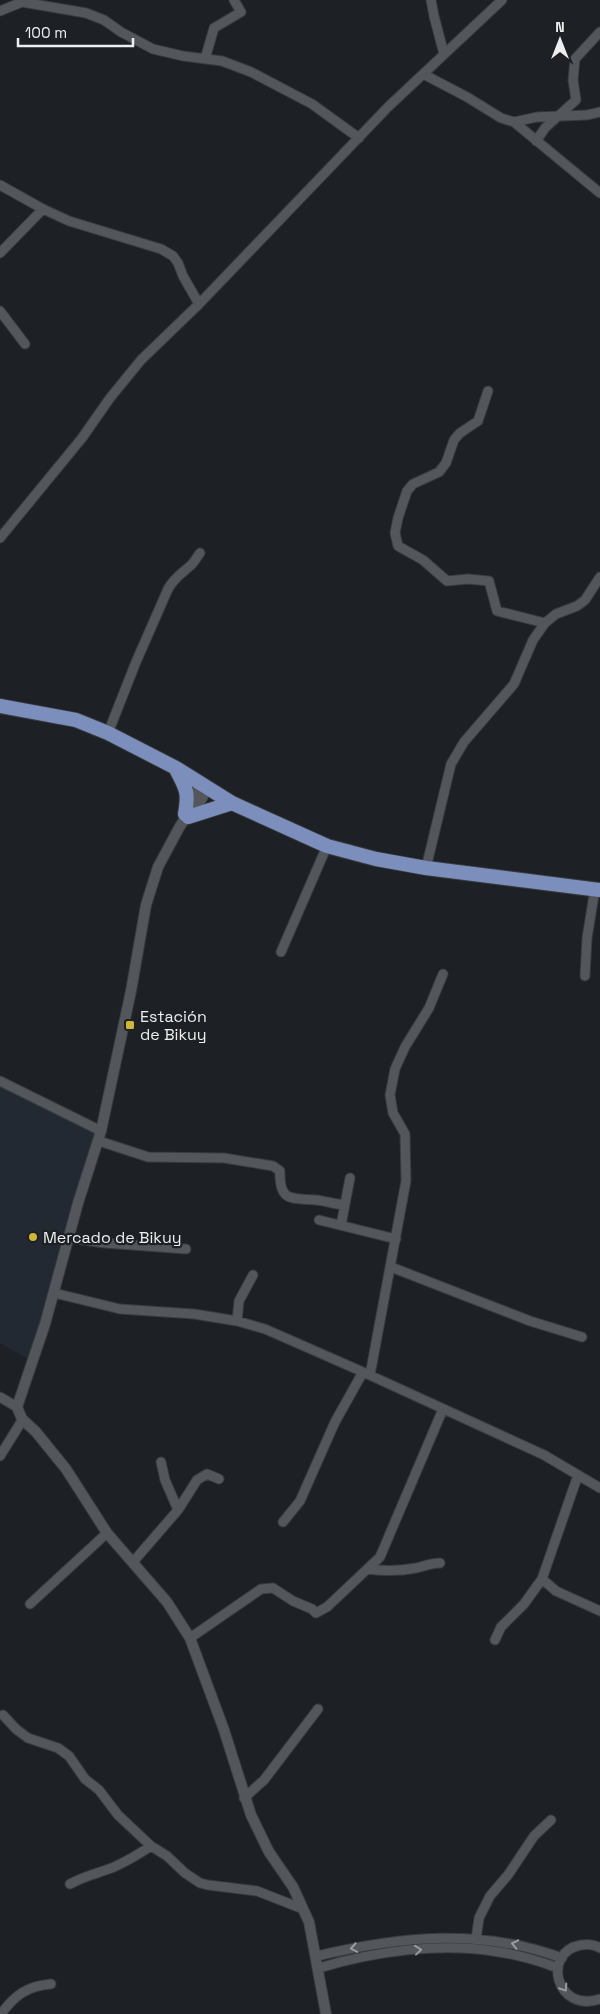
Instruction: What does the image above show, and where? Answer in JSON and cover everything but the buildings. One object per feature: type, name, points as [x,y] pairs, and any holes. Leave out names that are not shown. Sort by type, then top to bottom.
[{"type":"main road","points":[[0,706],[76,720],[108,733],[176,768],[232,803],[327,846],[376,859],[426,868],[598,890]]},
{"type":"main road","points":[[176,768],[186,788],[188,800],[186,816],[232,803]]},
{"type":"street","points":[[204,59],[214,28],[241,12],[234,0]]},
{"type":"street","points":[[431,0],[444,54]]},
{"type":"street","points":[[0,538],[82,438],[110,398],[141,360],[199,304],[423,74],[502,0]]},
{"type":"street","points":[[0,11],[22,2],[86,13],[104,20],[121,32],[153,49],[222,62],[250,72],[312,104],[360,138]]},
{"type":"street","points":[[536,141],[558,116],[576,100],[573,80],[575,59],[600,32]]},
{"type":"street","points":[[423,74],[502,118],[514,122],[600,193]]},
{"type":"street","points":[[514,122],[537,117],[586,115],[600,112]]},
{"type":"street","points":[[0,185],[42,209],[69,221],[161,249],[173,256],[199,304]]},
{"type":"street","points":[[0,253],[42,209]]},
{"type":"street","points":[[0,311],[25,344]]},
{"type":"street","points":[[488,391],[478,421],[460,433],[454,440],[446,463],[439,472],[413,484],[407,491],[398,518],[396,540],[398,546],[423,560],[447,581],[468,579],[489,581],[497,611],[545,623]]},
{"type":"street","points":[[108,733],[136,662],[172,581],[178,574],[192,565],[200,553]]},
{"type":"street","points":[[426,868],[451,764],[464,742],[514,684],[533,640],[545,623],[556,614],[577,606],[585,600],[600,577]]},
{"type":"street","points":[[17,1407],[45,1324],[68,1238],[100,1136],[132,991],[146,905],[158,868],[186,816],[198,807],[205,785]]},
{"type":"street","points":[[281,952],[327,846]]},
{"type":"street","points":[[585,976],[587,938],[598,890]]},
{"type":"street","points":[[283,1522],[300,1501],[335,1422],[366,1373],[391,1266],[406,1181],[405,1134],[393,1113],[390,1095],[395,1070],[401,1054],[429,1008],[443,974]]},
{"type":"street","points":[[0,1081],[100,1136],[148,1157],[224,1158],[273,1166],[280,1171],[280,1184],[284,1194],[293,1200],[318,1200],[344,1206]]},
{"type":"street","points":[[341,1225],[350,1178]]},
{"type":"street","points":[[319,1220],[396,1239]]},
{"type":"street","points":[[68,1238],[105,1244],[186,1249]]},
{"type":"street","points":[[391,1266],[530,1321],[582,1337]]},
{"type":"street","points":[[236,1321],[239,1300],[253,1275]]},
{"type":"street","points":[[54,1293],[120,1308],[194,1314],[236,1321],[265,1329],[544,1455],[600,1488]]},
{"type":"street","points":[[0,1398],[17,1407],[23,1419],[66,1469],[107,1533],[167,1602],[190,1638],[224,1730],[244,1798],[251,1815],[269,1852],[293,1887],[310,1922],[326,2014]]},
{"type":"street","points":[[190,1638],[261,1589],[274,1588],[316,1613],[327,1607],[380,1557],[443,1409]]},
{"type":"street","points":[[0,1456],[23,1419]]},
{"type":"street","points":[[162,1462],[165,1480],[178,1510]]},
{"type":"street","points":[[133,1562],[178,1510],[203,1475],[212,1474],[219,1479]]},
{"type":"street","points":[[495,1640],[501,1627],[524,1604],[542,1579],[578,1475]]},
{"type":"street","points":[[30,1604],[107,1533]]},
{"type":"street","points":[[380,1557],[386,1570]]},
{"type":"street","points":[[367,1569],[418,1568],[430,1563],[440,1563]]},
{"type":"street","points":[[542,1579],[556,1591],[600,1611]]},
{"type":"street","points":[[244,1798],[264,1780],[318,1709]]},
{"type":"street","points":[[3,1715],[16,1729],[28,1738],[58,1748],[69,1756],[85,1779],[99,1790],[118,1816],[185,1873],[200,1883],[257,1891],[303,1909]]},
{"type":"street","points":[[476,1939],[478,1918],[490,1896],[508,1875],[534,1836],[551,1820]]},
{"type":"street","points":[[70,1884],[83,1876],[113,1868],[152,1846]]},
{"type":"street","points":[[317,1956],[374,1944],[423,1938],[500,1941],[537,1948],[562,1958]]},
{"type":"street","points":[[600,1948],[587,1944],[577,1946],[569,1950],[562,1958],[558,1968],[558,1977],[566,1994],[583,2002],[600,1999]]},
{"type":"street","points":[[319,1968],[341,1961],[423,1949],[499,1951],[534,1959],[558,1968]]},
{"type":"street","points":[[1,2014],[8,2005],[28,1988],[51,1984]]},
{"type":"shaded area","name":"Mercado de Bikuy","points":[[0,1083],[99,1132],[28,1359],[0,1343]]},
{"type":"place","name":"Estación de Bikuy","points":[[130,1025]]},
{"type":"place","name":"Mercado de Bikuy","points":[[33,1237]]}]
